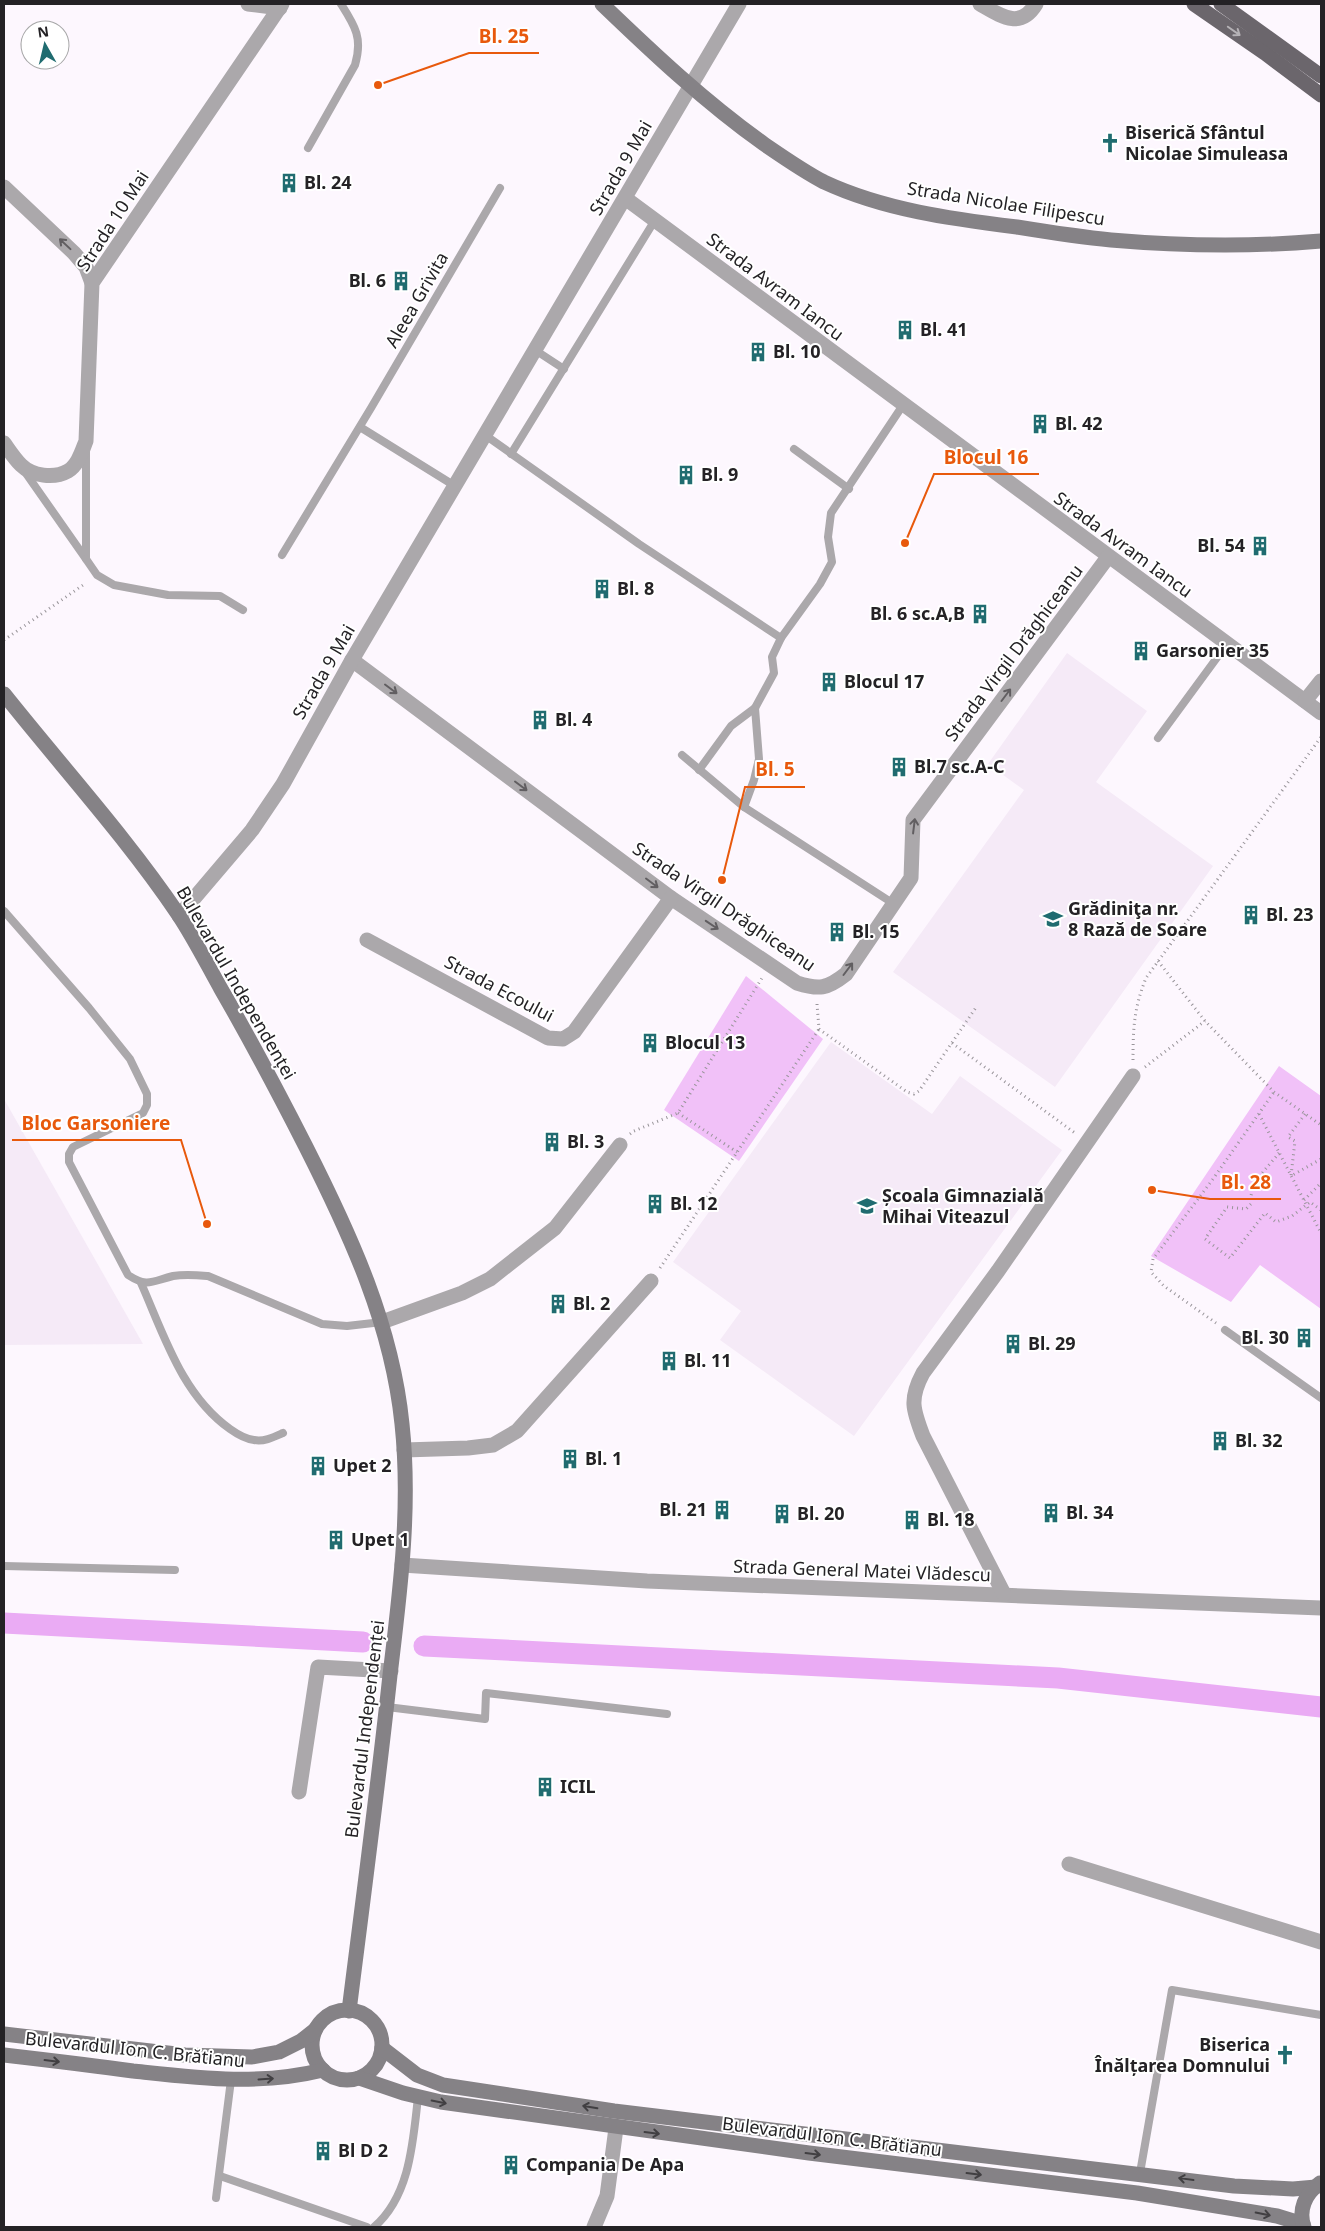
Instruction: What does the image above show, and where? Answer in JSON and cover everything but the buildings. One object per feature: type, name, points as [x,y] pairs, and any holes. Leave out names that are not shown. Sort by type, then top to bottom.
[{"type":"main road","name":"Strada Nicolae Filipescu","points":[[602,4],[690,87],[751,134],[793,164],[824,181],[854,194],[914,211],[969,221],[1110,240],[1203,244],[1321,241]]},
{"type":"main road","points":[[1194,4],[1265,53],[1321,95]]},
{"type":"main road","points":[[1221,4],[1321,76]]},
{"type":"main road","name":"Bulevardul Independenței","points":[[4,695],[143,866],[179,916],[247,1035],[326,1188],[372,1292],[382,1322],[395,1375],[404,1450],[402,1565],[387,1707],[349,2011]]},
{"type":"main road","points":[[349,2011],[362,2014],[374,2023],[381,2035],[382,2048],[375,2066],[368,2073],[359,2078],[341,2080],[322,2070],[315,2060],[312,2050],[316,2030],[329,2015],[349,2011]]},
{"type":"main road","name":"Bulevardul Ion C. Brătianu","points":[[4,2034],[185,2055],[252,2056],[279,2052],[301,2041],[316,2030]]},
{"type":"main road","name":"Bulevardul Ion C. Brătianu","points":[[382,2048],[417,2075],[443,2085],[624,2112],[1263,2189],[1293,2189],[1318,2185]]},
{"type":"main road","name":"Bulevardul Ion C. Brătianu","points":[[4,2055],[230,2080],[284,2078],[322,2070]]},
{"type":"main road","name":"Bulevardul Ion C. Brătianu","points":[[359,2078],[418,2097],[616,2128],[1138,2193],[1263,2214],[1303,2226]]},
{"type":"main road","points":[[1303,2226],[1301,2214],[1303,2203],[1318,2185]]},
{"type":"street","points":[[248,4],[281,6]]},
{"type":"street","name":"Strada 9 Mai","points":[[179,916],[252,830],[283,784],[352,660],[739,4]]},
{"type":"street","points":[[980,4],[1006,18],[1017,20],[1026,16],[1036,4]]},
{"type":"street","name":"Strada 10 Mai","points":[[4,443],[22,466],[35,474],[52,476],[68,470],[79,458],[86,441],[92,283],[281,6]]},
{"type":"street","points":[[4,187],[86,266],[92,283]]},
{"type":"street","name":"Strada Avram Iancu","points":[[625,198],[1321,713]]},
{"type":"street","name":"Strada Virgil Drăghiceanu","points":[[352,660],[671,898],[797,983],[815,989],[833,984],[846,974],[894,904],[911,878],[913,820],[1108,557]]},
{"type":"street","points":[[1305,701],[1321,681]]},
{"type":"street","name":"Strada Ecoului","points":[[367,940],[548,1038],[563,1039],[574,1032],[671,898]]},
{"type":"street","points":[[1004,1594],[923,1436],[916,1419],[913,1402],[915,1388],[923,1373],[998,1271],[1133,1076]]},
{"type":"street","points":[[382,1322],[462,1293],[490,1279],[555,1228],[620,1145]]},
{"type":"street","points":[[404,1450],[493,1445],[516,1431],[651,1281]]},
{"type":"street","name":"Strada General Matei Vlădescu","points":[[402,1565],[647,1582],[1004,1594],[1321,1608]]},
{"type":"street","points":[[299,1792],[318,1667],[391,1672]]},
{"type":"street","points":[[1069,1864],[1321,1942]]},
{"type":"street","points":[[594,2227],[607,2196],[616,2128]]},
{"type":"lane","points":[[308,148],[355,65],[358,54],[358,35],[354,23],[341,4]]},
{"type":"lane","name":"Aleea Grivita","points":[[282,555],[360,427],[500,188]]},
{"type":"lane","points":[[512,454],[655,220]]},
{"type":"lane","points":[[535,350],[564,369]]},
{"type":"lane","points":[[699,770],[731,726],[754,708],[774,673],[772,657],[781,638],[820,584],[832,562],[828,537],[831,513],[903,405]]},
{"type":"lane","points":[[360,427],[455,486]]},
{"type":"lane","points":[[485,435],[639,544],[781,638]]},
{"type":"lane","points":[[86,441],[86,559]]},
{"type":"lane","points":[[794,449],[848,489]]},
{"type":"lane","points":[[22,466],[32,484],[97,576],[114,585],[168,595],[220,596],[243,610]]},
{"type":"lane","points":[[1158,738],[1226,644]]},
{"type":"lane","points":[[744,806],[754,780],[759,759],[754,708]]},
{"type":"lane","points":[[682,756],[744,806],[894,904]]},
{"type":"lane","points":[[4,911],[112,1035],[130,1059],[147,1094],[147,1106],[143,1112],[73,1147],[69,1154],[69,1162],[128,1275],[141,1283],[153,1283],[173,1276],[191,1274],[208,1276],[322,1324],[347,1326],[382,1322]]},
{"type":"lane","points":[[141,1283],[188,1386],[203,1404],[221,1422],[239,1435],[253,1440],[264,1440],[283,1433]]},
{"type":"lane","points":[[1225,1330],[1321,1398]]},
{"type":"lane","points":[[4,1566],[175,1570]]},
{"type":"lane","points":[[387,1707],[485,1719],[486,1693],[667,1714]]},
{"type":"lane","points":[[1140,2173],[1172,1990],[1321,2015]]},
{"type":"lane","points":[[216,2198],[230,2080]]},
{"type":"lane","points":[[374,2227],[383,2219],[393,2205],[403,2183],[412,2142],[418,2097]]},
{"type":"lane","points":[[220,2176],[367,2227]]},
{"type":"path","points":[[4,640],[97,576]]},
{"type":"path","points":[[1133,1076],[1134,1021],[1137,1000],[1146,978],[1321,737]]},
{"type":"path","points":[[1158,961],[1205,1021],[1274,1092],[1321,1125]]},
{"type":"path","points":[[620,1145],[634,1130],[678,1113],[770,965]]},
{"type":"path","points":[[651,1281],[819,1029],[815,989]]},
{"type":"path","points":[[819,1029],[908,1092],[914,1094],[919,1091],[977,1006]]},
{"type":"path","points":[[1133,1076],[1205,1021]]},
{"type":"path","points":[[952,1043],[1086,1142]]},
{"type":"path","points":[[1225,1330],[1164,1286],[1151,1272],[1153,1259],[1274,1092]]},
{"type":"path","points":[[678,1113],[737,1152]]},
{"type":"path","points":[[1259,1114],[1321,1233]]},
{"type":"path","points":[[1291,1176],[1295,1141],[1288,1137],[1305,1114]]},
{"type":"path","points":[[1280,1153],[1261,1175],[1250,1196],[1251,1204],[1246,1209],[1227,1207],[1205,1239],[1230,1258],[1265,1213],[1276,1222],[1292,1216],[1310,1202],[1321,1210]]},
{"type":"path","points":[[1291,1176],[1321,1161]]},
{"type":"path","points":[[1304,1200],[1321,1183]]},
{"type":"shaded area","name":"Grădiniţa nr. 8 Rază de Soare","points":[[1067,653],[1147,711],[1096,782],[1213,866],[1055,1087],[893,972],[1024,790],[988,764]]},
{"type":"shaded area","points":[[746,976],[823,1039],[739,1161],[664,1110]]},
{"type":"shaded area","name":"Școala Gimnazială Mihai Viteazul","points":[[831,1042],[932,1114],[960,1076],[1062,1150],[854,1436],[720,1340],[741,1311],[673,1262]]},
{"type":"shaded area","points":[[1279,1066],[1321,1096],[1321,1309],[1260,1265],[1231,1302],[1151,1256]]},
{"type":"shaded area","points":[[4,1099],[143,1344],[4,1345]]},
{"type":"waterway","points":[[4,1623],[363,1642]]},
{"type":"waterway","points":[[424,1646],[1058,1678],[1321,1707]]},
{"type":"place","name":"Bl. 25","points":[[378,85]]},
{"type":"place","name":"Biserică Sfântul Nicolae Simuleasa","points":[[1110,143]]},
{"type":"place","name":"Bl. 24","points":[[289,183]]},
{"type":"place","name":"Bl. 6","points":[[401,281]]},
{"type":"place","name":"Bl. 41","points":[[905,330]]},
{"type":"place","name":"Bl. 10","points":[[758,352]]},
{"type":"place","name":"Bl. 42","points":[[1040,424]]},
{"type":"place","name":"Bl. 9","points":[[686,475]]},
{"type":"place","name":"Blocul 16","points":[[905,543]]},
{"type":"place","name":"Bl. 54","points":[[1260,546]]},
{"type":"place","name":"Bl. 8","points":[[602,589]]},
{"type":"place","name":"Bl. 6 sc.A,B","points":[[980,614]]},
{"type":"place","name":"Garsonier 35","points":[[1141,651]]},
{"type":"place","name":"Blocul 17","points":[[829,682]]},
{"type":"place","name":"Bl. 4","points":[[540,720]]},
{"type":"place","name":"Bl.7 sc.A-C","points":[[899,767]]},
{"type":"place","name":"Bl. 5","points":[[722,880]]},
{"type":"place","name":"Bl. 23","points":[[1251,915]]},
{"type":"place","name":"Grădiniţa nr. 8 Rază de Soare","points":[[1053,919]]},
{"type":"place","name":"Bl. 15","points":[[837,932]]},
{"type":"place","name":"Blocul 13","points":[[650,1043]]},
{"type":"place","name":"Bl. 3","points":[[552,1142]]},
{"type":"place","name":"Bl. 28","points":[[1152,1190]]},
{"type":"place","name":"Bl. 12","points":[[655,1204]]},
{"type":"place","name":"Școala Gimnazială Mihai Viteazul","points":[[867,1206]]},
{"type":"place","name":"Bloc Garsoniere","points":[[207,1224]]},
{"type":"place","name":"Bl. 2","points":[[558,1304]]},
{"type":"place","name":"Bl. 30","points":[[1304,1338]]},
{"type":"place","name":"Bl. 29","points":[[1013,1344]]},
{"type":"place","name":"Bl. 11","points":[[669,1361]]},
{"type":"place","name":"Bl. 32","points":[[1220,1441]]},
{"type":"place","name":"Bl. 1","points":[[570,1459]]},
{"type":"place","name":"Upet 2","points":[[318,1466]]},
{"type":"place","name":"Bl. 21","points":[[722,1510]]},
{"type":"place","name":"Bl. 34","points":[[1051,1513]]},
{"type":"place","name":"Bl. 20","points":[[782,1514]]},
{"type":"place","name":"Bl. 18","points":[[912,1520]]},
{"type":"place","name":"Upet 1","points":[[336,1540]]},
{"type":"place","name":"ICIL","points":[[545,1787]]},
{"type":"place","name":"Biserica Înălțarea Domnului","points":[[1285,2055]]},
{"type":"place","name":"Bl D 2","points":[[323,2151]]},
{"type":"place","name":"Compania De Apa","points":[[511,2165]]}]
